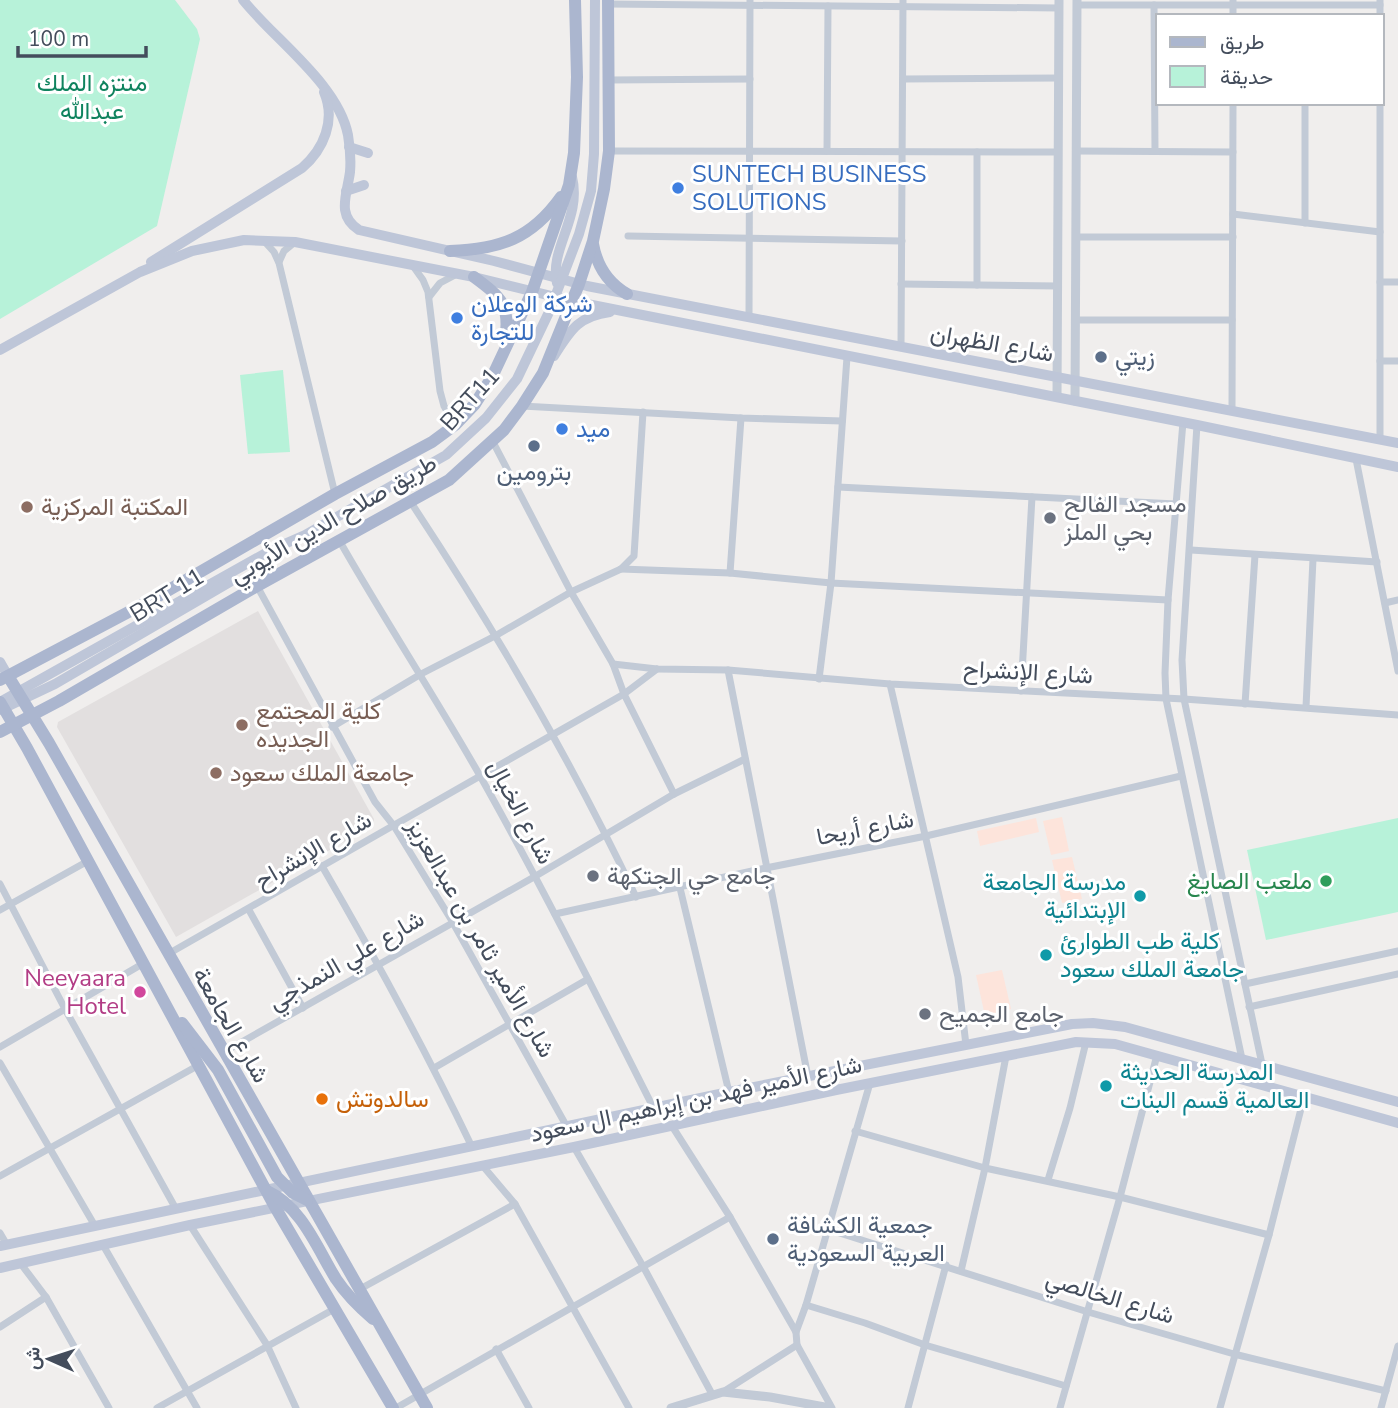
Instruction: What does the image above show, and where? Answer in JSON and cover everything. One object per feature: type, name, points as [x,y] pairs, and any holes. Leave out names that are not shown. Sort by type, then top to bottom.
[{"type":"main road","points":[[243,0],[270,32],[317,78],[337,104],[349,146],[350,173],[344,210],[349,222],[359,230],[538,272],[558,286]]},
{"type":"main road","name":"طريق صلاح الدين الأيوبي","points":[[4,678],[155,598],[335,494],[432,442],[455,425],[483,392],[532,292],[570,179],[577,58],[575,0]]},
{"type":"main road","name":"BRT11","points":[[305,535],[446,455],[468,437],[504,398],[517,379],[579,234],[590,191],[594,154],[595,0]]},
{"type":"main road","name":"طريق صلاح الدين الأيوبي","points":[[0,732],[449,480],[493,442],[522,407],[543,373],[593,242],[609,151],[608,2]]},
{"type":"main road","points":[[0,349],[119,283],[310,161],[323,142],[329,121],[327,98],[317,78]]},
{"type":"main road","points":[[349,146],[368,153]]},
{"type":"main road","points":[[450,251],[486,248],[521,236],[541,221],[570,179]]},
{"type":"main road","points":[[558,286],[556,263],[574,206],[570,179]]},
{"type":"main road","points":[[346,191],[364,185]]},
{"type":"main road","points":[[119,283],[209,245],[262,239],[295,242],[474,277],[532,292],[558,286]]},
{"type":"main road","points":[[593,242],[603,272],[618,289],[627,294]]},
{"type":"main road","points":[[474,277],[495,293],[507,313],[501,358]]},
{"type":"main road","name":"شارع الظهران","points":[[558,286],[579,284],[1398,443]]},
{"type":"main road","name":"شارع الظهران","points":[[558,286],[572,301],[1398,467]]},
{"type":"main road","points":[[543,373],[573,328],[596,314],[620,311]]},
{"type":"main road","name":"BRT 11","points":[[1,705],[126,644],[149,628],[277,555],[305,535]]},
{"type":"main road","name":"شارع الجامعة","points":[[0,662],[4,678],[32,714],[427,1408]]},
{"type":"main road","name":"شارع الجامعة","points":[[1,705],[275,1207],[394,1408]]},
{"type":"main road","points":[[170,1011],[211,1059],[277,1177],[286,1188],[308,1200]]},
{"type":"main road","name":"شارع الأمير فهد بن إبراهيم ال سعود","points":[[3,1246],[729,1092],[1061,1026],[1093,1023],[1125,1027],[1398,1102]]},
{"type":"main road","name":"شارع الأمير فهد بن إبراهيم ال سعود","points":[[0,1269],[288,1204],[1076,1042],[1115,1044],[1398,1123]]},
{"type":"main road","points":[[267,1191],[288,1204],[299,1217],[342,1287],[379,1323]]},
{"type":"street","points":[[608,2],[1059,4],[1057,397]]},
{"type":"street","points":[[1075,401],[1077,2],[1154,5],[1380,3]]},
{"type":"street","points":[[749,318],[750,3]]},
{"type":"street","points":[[901,347],[903,3]]},
{"type":"street","points":[[827,151],[828,5]]},
{"type":"street","points":[[1154,5],[1155,151]]},
{"type":"street","points":[[903,79],[1059,78]]},
{"type":"street","points":[[609,80],[750,79]]},
{"type":"street","points":[[1233,105],[1233,410]]},
{"type":"street","points":[[1305,105],[1305,223]]},
{"type":"street","points":[[1380,105],[1380,439]]},
{"type":"street","points":[[609,151],[1058,152]]},
{"type":"street","points":[[1076,151],[1233,152]]},
{"type":"street","points":[[977,152],[977,285]]},
{"type":"street","points":[[1233,214],[1380,232]]},
{"type":"street","points":[[628,236],[902,240]]},
{"type":"street","points":[[1076,237],[1233,237]]},
{"type":"street","points":[[262,239],[274,252],[279,263],[335,494]]},
{"type":"street","points":[[279,263],[284,251],[295,242]]},
{"type":"street","points":[[412,265],[424,280],[429,298],[440,391],[444,406],[455,425]]},
{"type":"street","points":[[429,298],[440,282],[457,274]]},
{"type":"street","points":[[1380,282],[1398,282]]},
{"type":"street","points":[[901,284],[1058,286]]},
{"type":"street","points":[[1075,320],[1233,320]]},
{"type":"street","points":[[819,678],[831,583],[847,357]]},
{"type":"street","points":[[1380,361],[1398,362]]},
{"type":"street","points":[[522,407],[842,421]]},
{"type":"street","points":[[332,727],[421,674],[495,636],[570,592],[621,569],[634,556],[643,412]]},
{"type":"street","points":[[730,573],[741,418]]},
{"type":"street","points":[[1183,422],[1168,600],[1166,699],[1242,1059]]},
{"type":"street","points":[[1197,425],[1182,660],[1184,699],[1262,1064]]},
{"type":"street","points":[[493,442],[570,592],[613,664],[624,694],[674,794]]},
{"type":"street","points":[[1356,459],[1398,668]]},
{"type":"street","points":[[838,487],[1176,503]]},
{"type":"street","points":[[1021,691],[1032,496]]},
{"type":"street","points":[[410,501],[495,636],[552,734],[607,835],[636,897]]},
{"type":"street","name":"شارع الخيال","points":[[339,540],[480,775],[555,914],[654,1109]]},
{"type":"street","points":[[1191,550],[1377,562]]},
{"type":"street","points":[[1245,704],[1255,555]]},
{"type":"street","points":[[1306,707],[1313,559]]},
{"type":"street","points":[[621,569],[730,573],[831,583],[1168,600]]},
{"type":"street","name":"شارع الأمير ثامر بن عبدالعزيز","points":[[257,586],[374,802],[394,826],[453,921],[568,1128]]},
{"type":"street","points":[[1385,603],[1398,600]]},
{"type":"street","name":"شارع الإنشراح","points":[[613,664],[657,669],[728,670],[890,684],[1184,699],[1398,715]]},
{"type":"street","name":"شارع الإنشراح","points":[[167,955],[624,694],[657,669]]},
{"type":"street","points":[[728,670],[808,1077]]},
{"type":"street","points":[[890,684],[958,977],[966,1045]]},
{"type":"street","name":"شارع علي النمذجي","points":[[223,1053],[534,877],[674,794],[745,759]]},
{"type":"street","name":"شارع أريحا","points":[[555,914],[926,836],[1181,776]]},
{"type":"street","points":[[0,910],[88,861]]},
{"type":"street","points":[[323,866],[434,1068],[472,1148]]},
{"type":"street","points":[[0,884],[65,1009],[176,1209]]},
{"type":"street","points":[[680,887],[729,1092]]},
{"type":"street","points":[[249,910],[303,1008]]},
{"type":"street","points":[[1244,984],[1398,951]]},
{"type":"street","points":[[0,1047],[144,963]]},
{"type":"street","points":[[1249,1007],[1398,974]]},
{"type":"street","points":[[434,1068],[588,979]]},
{"type":"street","points":[[1048,1180],[1086,1042]]},
{"type":"street","points":[[961,1271],[985,1168],[1006,1055]]},
{"type":"street","points":[[1060,1408],[1157,1055]]},
{"type":"street","points":[[0,1063],[94,1226]]},
{"type":"street","points":[[0,1176],[199,1066]]},
{"type":"street","points":[[831,1408],[797,1345],[796,1332],[870,1083]]},
{"type":"street","points":[[1220,1408],[1269,1236],[1304,1097]]},
{"type":"street","points":[[672,1126],[730,1217],[796,1332]]},
{"type":"street","points":[[855,1132],[985,1168],[1120,1197],[1269,1236]]},
{"type":"street","points":[[574,1147],[712,1394]]},
{"type":"street","points":[[482,1165],[515,1203],[629,1408]]},
{"type":"street","points":[[360,1289],[515,1203]]},
{"type":"street","points":[[394,1408],[730,1217]]},
{"type":"street","points":[[190,1225],[267,1345],[296,1408]]},
{"type":"street","name":"شارع الخالصي","points":[[827,1229],[1088,1312],[1234,1354],[1386,1391]]},
{"type":"street","points":[[0,1233],[3,1246]]},
{"type":"street","points":[[103,1245],[197,1408]]},
{"type":"street","points":[[21,1264],[46,1297],[109,1408]]},
{"type":"street","points":[[908,1408],[946,1265]]},
{"type":"street","points":[[0,1327],[46,1297]]},
{"type":"street","points":[[806,1305],[925,1345],[1066,1386]]},
{"type":"street","points":[[157,1408],[336,1308]]},
{"type":"street","points":[[723,1392],[797,1345]]},
{"type":"street","points":[[1381,1408],[1398,1346]]},
{"type":"street","points":[[496,1349],[529,1408]]},
{"type":"street","points":[[671,1408],[723,1392],[831,1408]]},
{"type":"shaded area","name":"جامعة الملك سعود","points":[[258,611],[374,819],[374,825],[176,937],[57,727],[58,722]]},
{"type":"shaded area","points":[[1062,817],[1069,851],[1051,855],[1043,821]]},
{"type":"shaded area","points":[[1036,818],[1039,832],[980,846],[977,831]]},
{"type":"shaded area","points":[[1072,857],[1082,899],[1062,903],[1052,860]]},
{"type":"shaded area","points":[[1002,970],[1011,1009],[985,1016],[976,975]]},
{"type":"green space","name":"منتزه الملك عبدالله","points":[[0,0],[175,0],[197,29],[200,39],[157,226],[0,319]]},
{"type":"green space","points":[[283,370],[290,452],[248,454],[240,375]]},
{"type":"green space","name":"ملعب الصايغ","points":[[1398,818],[1398,912],[1266,940],[1247,850]]},
{"type":"place","name":"SUNTECH BUSINESS SOLUTIONS","points":[[678,188]]},
{"type":"place","name":"شركة الوعلان للتجارة","points":[[457,318]]},
{"type":"place","name":"زيتي","points":[[1101,357]]},
{"type":"place","name":"ميد","points":[[562,429]]},
{"type":"place","name":"بترومين","points":[[534,446]]},
{"type":"place","name":"المكتبة المركزية","points":[[27,507]]},
{"type":"place","name":"مسجد الفالح بحي الملز","points":[[1050,518]]},
{"type":"place","name":"كلية المجتمع الجديده","points":[[242,725]]},
{"type":"place","name":"جامعة الملك سعود","points":[[216,773]]},
{"type":"place","name":"جامع حي الجتكهة","points":[[593,876]]},
{"type":"place","name":"ملعب الصايغ","points":[[1326,881]]},
{"type":"place","name":"مدرسة الجامعة الإبتدائية","points":[[1140,896]]},
{"type":"place","name":"كلية طب الطوارئ جامعة الملك سعود","points":[[1046,955]]},
{"type":"place","name":"Neeyaara Hotel","points":[[140,992]]},
{"type":"place","name":"جامع الجميح","points":[[925,1014]]},
{"type":"place","name":"المدرسة الحديثة العالمية قسم البنات","points":[[1106,1086]]},
{"type":"place","name":"سالدوتش","points":[[322,1099]]},
{"type":"place","name":"جمعية الكشافة العربية السعودية","points":[[773,1239]]}]
